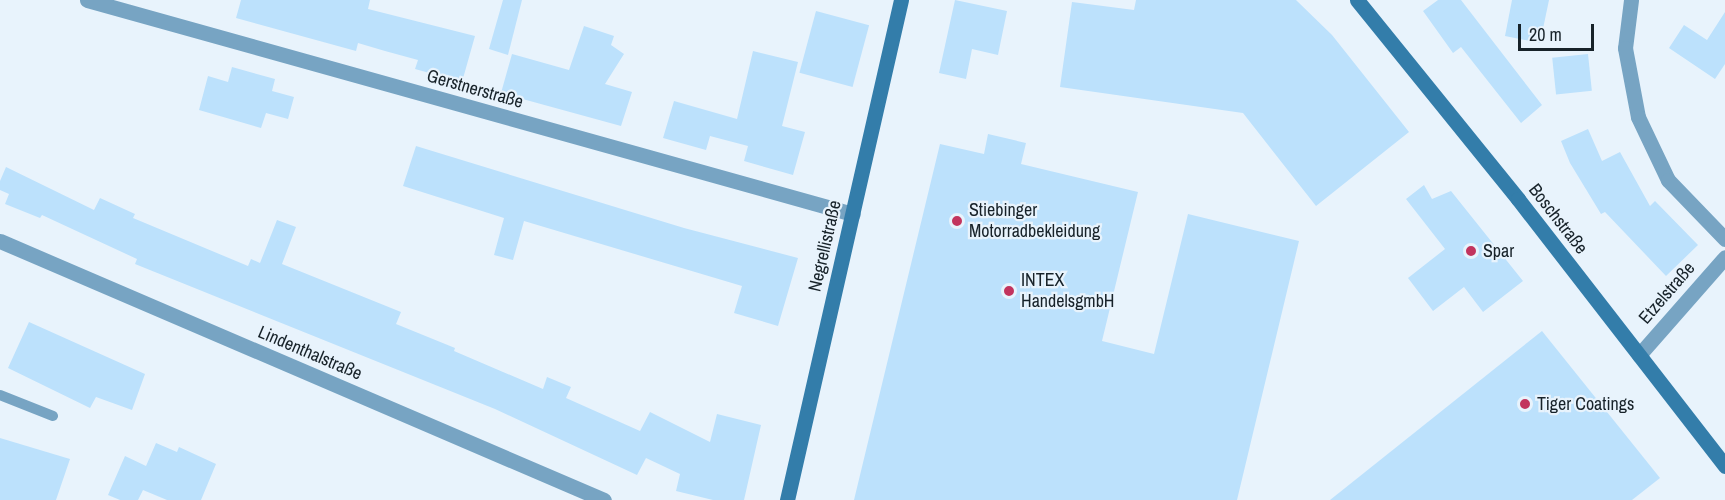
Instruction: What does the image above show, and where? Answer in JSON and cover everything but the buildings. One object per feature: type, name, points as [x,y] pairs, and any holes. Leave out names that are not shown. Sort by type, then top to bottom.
[{"type":"main road","name":"Negrellistraße","points":[[787,500],[901,0]]},
{"type":"main road","name":"Boschstraße","points":[[1357,0],[1725,466]]},
{"type":"street","name":"Gerstnerstraße","points":[[87,0],[854,214]]},
{"type":"street","points":[[1631,0],[1625,48],[1638,117],[1668,180],[1725,239]]},
{"type":"street","name":"Lindenthalstraße","points":[[0,241],[604,500]]},
{"type":"street","name":"Etzelstraße","points":[[1639,355],[1725,257]]},
{"type":"lane","points":[[0,395],[52,416]]},
{"type":"place","name":"Stiebinger Motorradbekleidung","points":[[957,221]]},
{"type":"place","name":"Spar","points":[[1471,251]]},
{"type":"place","name":"INTEX HandelsgmbH","points":[[1009,291]]},
{"type":"place","name":"Tiger Coatings","points":[[1525,404]]}]
